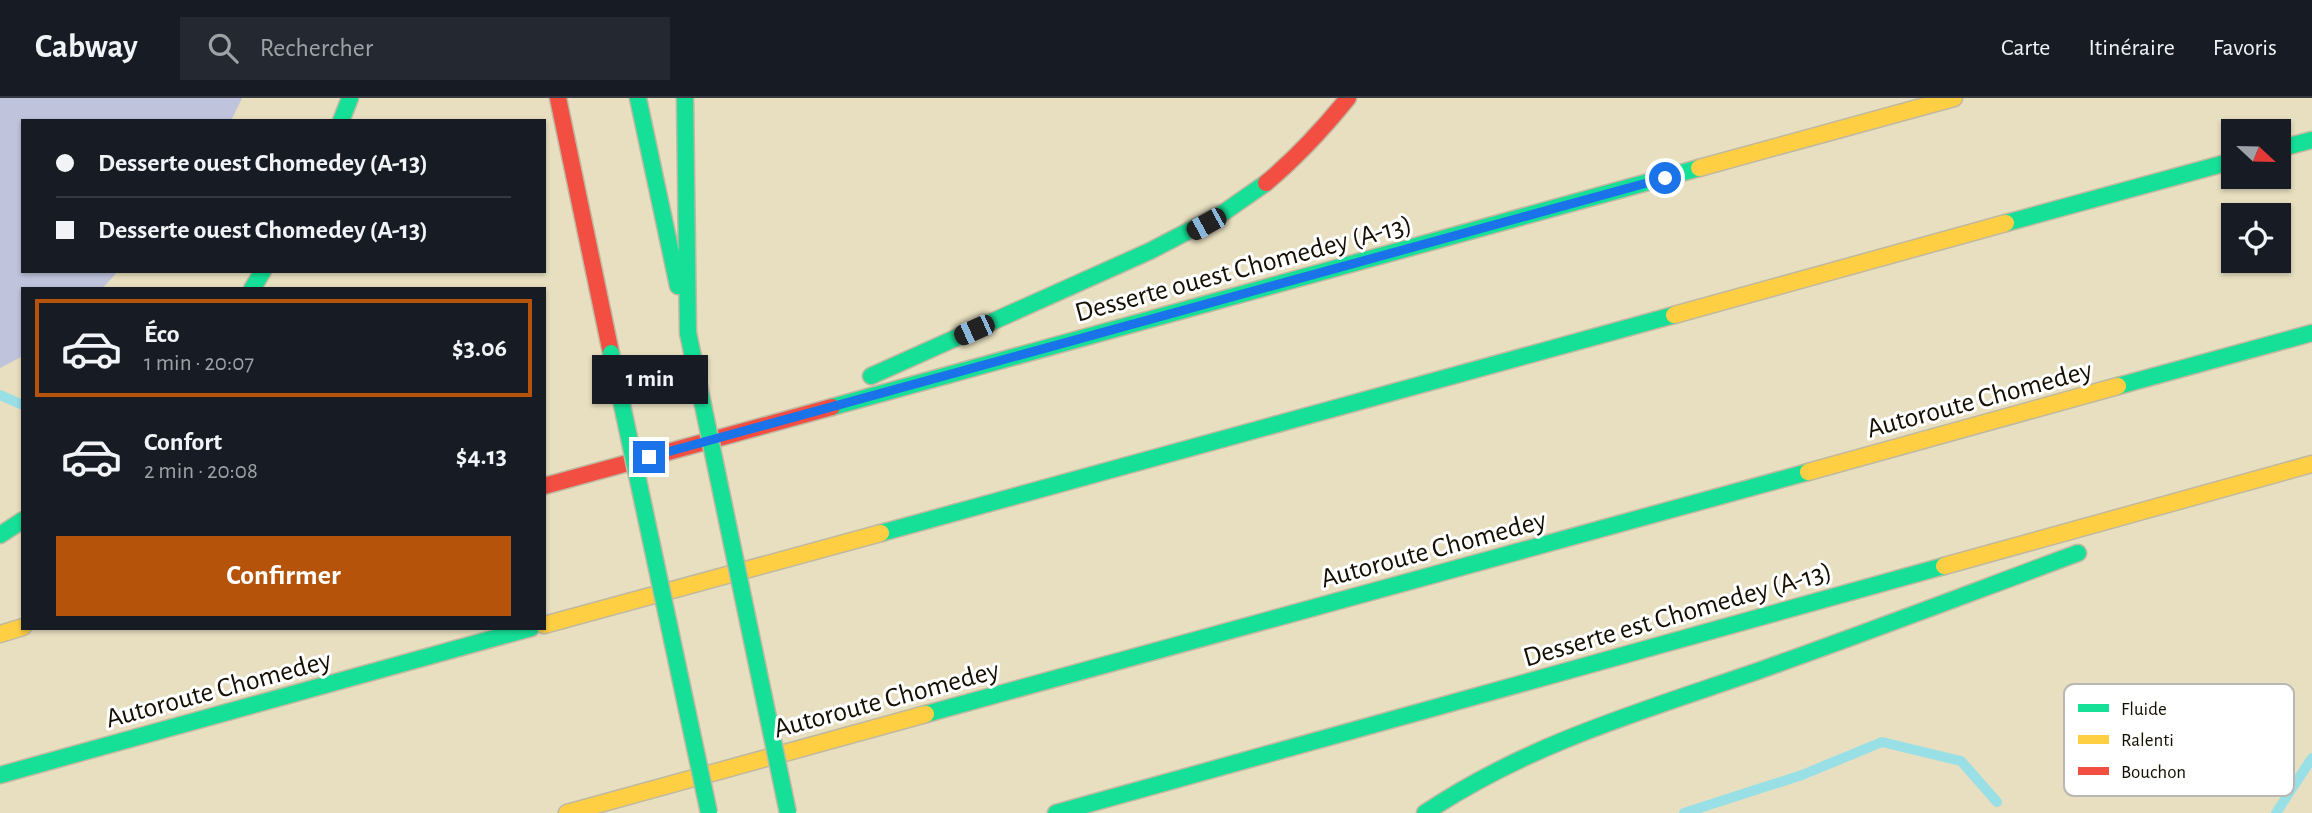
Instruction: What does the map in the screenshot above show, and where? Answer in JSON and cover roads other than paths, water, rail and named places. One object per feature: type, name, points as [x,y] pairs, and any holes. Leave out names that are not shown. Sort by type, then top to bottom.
[{"type":"main road","points":[[342,119],[350,98]]},
{"type":"main road","points":[[558,98],[709,813]]},
{"type":"main road","points":[[638,98],[788,813]]},
{"type":"main road","points":[[685,98],[688,333]]},
{"type":"main road","points":[[754,429],[1185,235],[1226,212],[1293,162],[1348,98]]},
{"type":"main road","name":"Desserte ouest Chomedey (A-13)","points":[[546,485],[1954,98]]},
{"type":"main road","points":[[2291,145],[2312,139]]},
{"type":"main road","points":[[546,624],[2221,164]]},
{"type":"main road","name":"Autoroute Chomedey","points":[[567,813],[2312,333]]},
{"type":"main road","points":[[2168,520],[2312,466]]},
{"type":"main road","name":"Desserte est Chomedey (A-13)","points":[[1056,813],[2312,466]]},
{"type":"main road","points":[[0,535],[21,521]]},
{"type":"main road","points":[[1425,813],[1477,781],[1560,739],[1723,683],[2089,549]]},
{"type":"main road","points":[[0,634],[21,628]]},
{"type":"main road","name":"Autoroute Chomedey","points":[[0,775],[524,630]]},
{"type":"waterway","points":[[0,395],[21,404]]},
{"type":"waterway","points":[[1684,813],[1802,775],[1882,742],[1961,761],[1997,802]]},
{"type":"waterway","points":[[2294,786],[2312,758]]},
{"type":"waterway","points":[[2276,813],[2287,796]]}]
